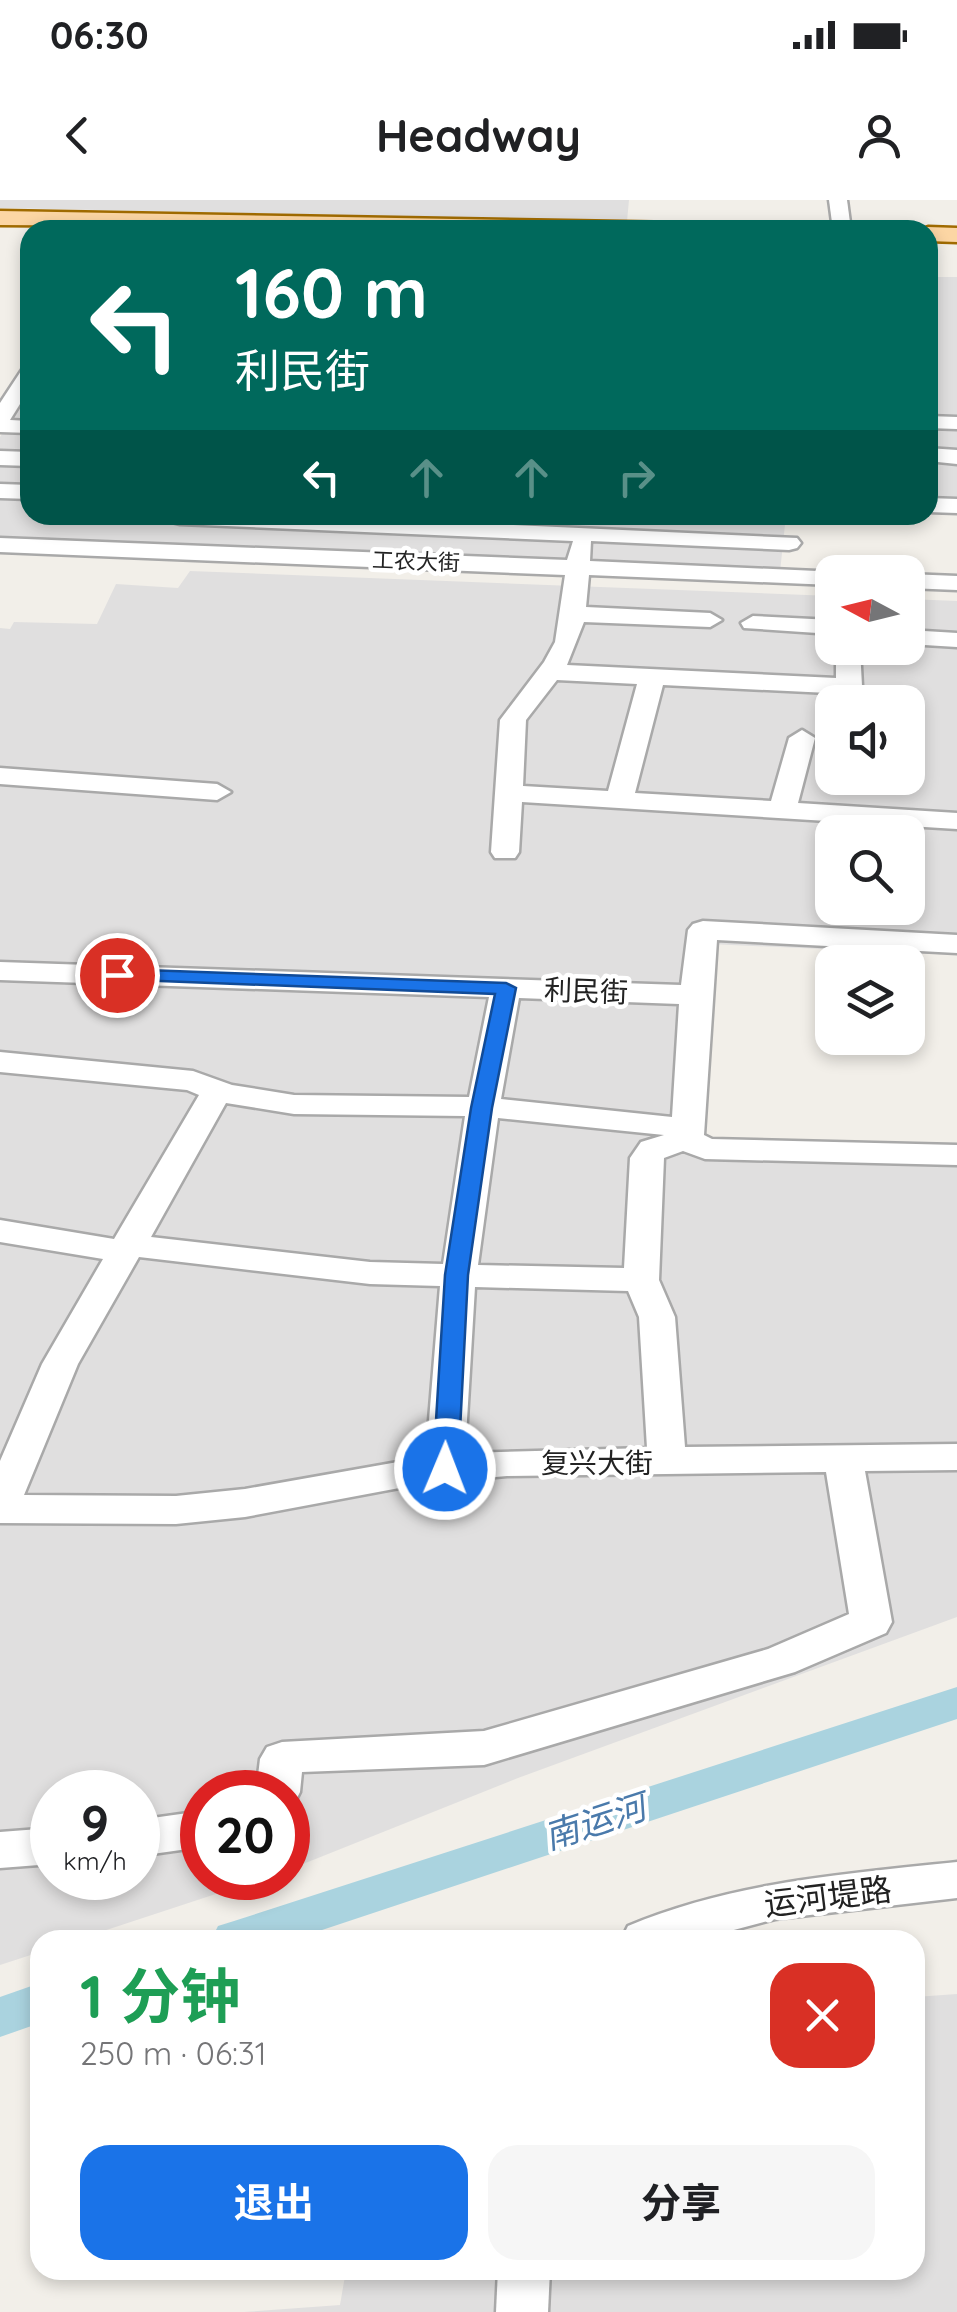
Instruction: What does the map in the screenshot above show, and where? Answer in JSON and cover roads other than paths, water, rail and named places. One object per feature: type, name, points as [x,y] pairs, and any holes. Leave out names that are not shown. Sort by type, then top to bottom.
[{"type":"main road","points":[[0,218],[30,220]]},
{"type":"street","points":[[0,422],[20,392]]},
{"type":"street","points":[[505,852],[513,720],[520,706],[552,672],[568,641],[575,614],[576,568],[586,525]]},
{"type":"street","points":[[597,525],[788,543]]},
{"type":"street","points":[[786,576],[790,525]]},
{"type":"street","name":"工农大街","points":[[0,545],[815,577]]},
{"type":"street","points":[[925,582],[957,583]]},
{"type":"street","points":[[575,614],[710,620]]},
{"type":"street","points":[[753,623],[815,626]]},
{"type":"street","points":[[925,638],[957,640]]},
{"type":"street","points":[[552,672],[849,686],[848,665]]},
{"type":"street","points":[[620,798],[652,677]]},
{"type":"street","points":[[783,809],[802,738]]},
{"type":"street","points":[[0,776],[217,792]]},
{"type":"street","points":[[509,793],[957,820]]},
{"type":"street","points":[[687,1134],[703,930],[957,944]]},
{"type":"street","name":"利民街","points":[[0,970],[695,995]]},
{"type":"street","points":[[445,1469],[456,1275],[482,1108],[506,988]]},
{"type":"street","points":[[0,1062],[193,1081],[216,1093],[344,1108],[397,1104],[482,1108],[687,1134],[705,1149],[957,1156]]},
{"type":"street","points":[[0,1508],[60,1364],[216,1093]]},
{"type":"street","points":[[667,1462],[657,1317],[642,1280],[647,1158],[652,1149],[687,1134]]},
{"type":"street","points":[[0,1231],[127,1249],[370,1272],[642,1280]]},
{"type":"street","name":"复兴大街","points":[[0,1508],[176,1510],[507,1463],[957,1457]]},
{"type":"street","points":[[281,1770],[282,1760],[302,1755],[484,1748],[780,1661],[871,1622],[844,1458]]},
{"type":"street","points":[[0,1850],[30,1848]]},
{"type":"street","name":"运河堤路","points":[[668,1930],[775,1900],[957,1880]]},
{"type":"street","points":[[522,2312],[524,2280]]},
{"type":"waterway","name":"南运河","points":[[265,1930],[957,1703]]},
{"type":"waterway","name":"南运河","points":[[0,2017],[30,2006]]}]
